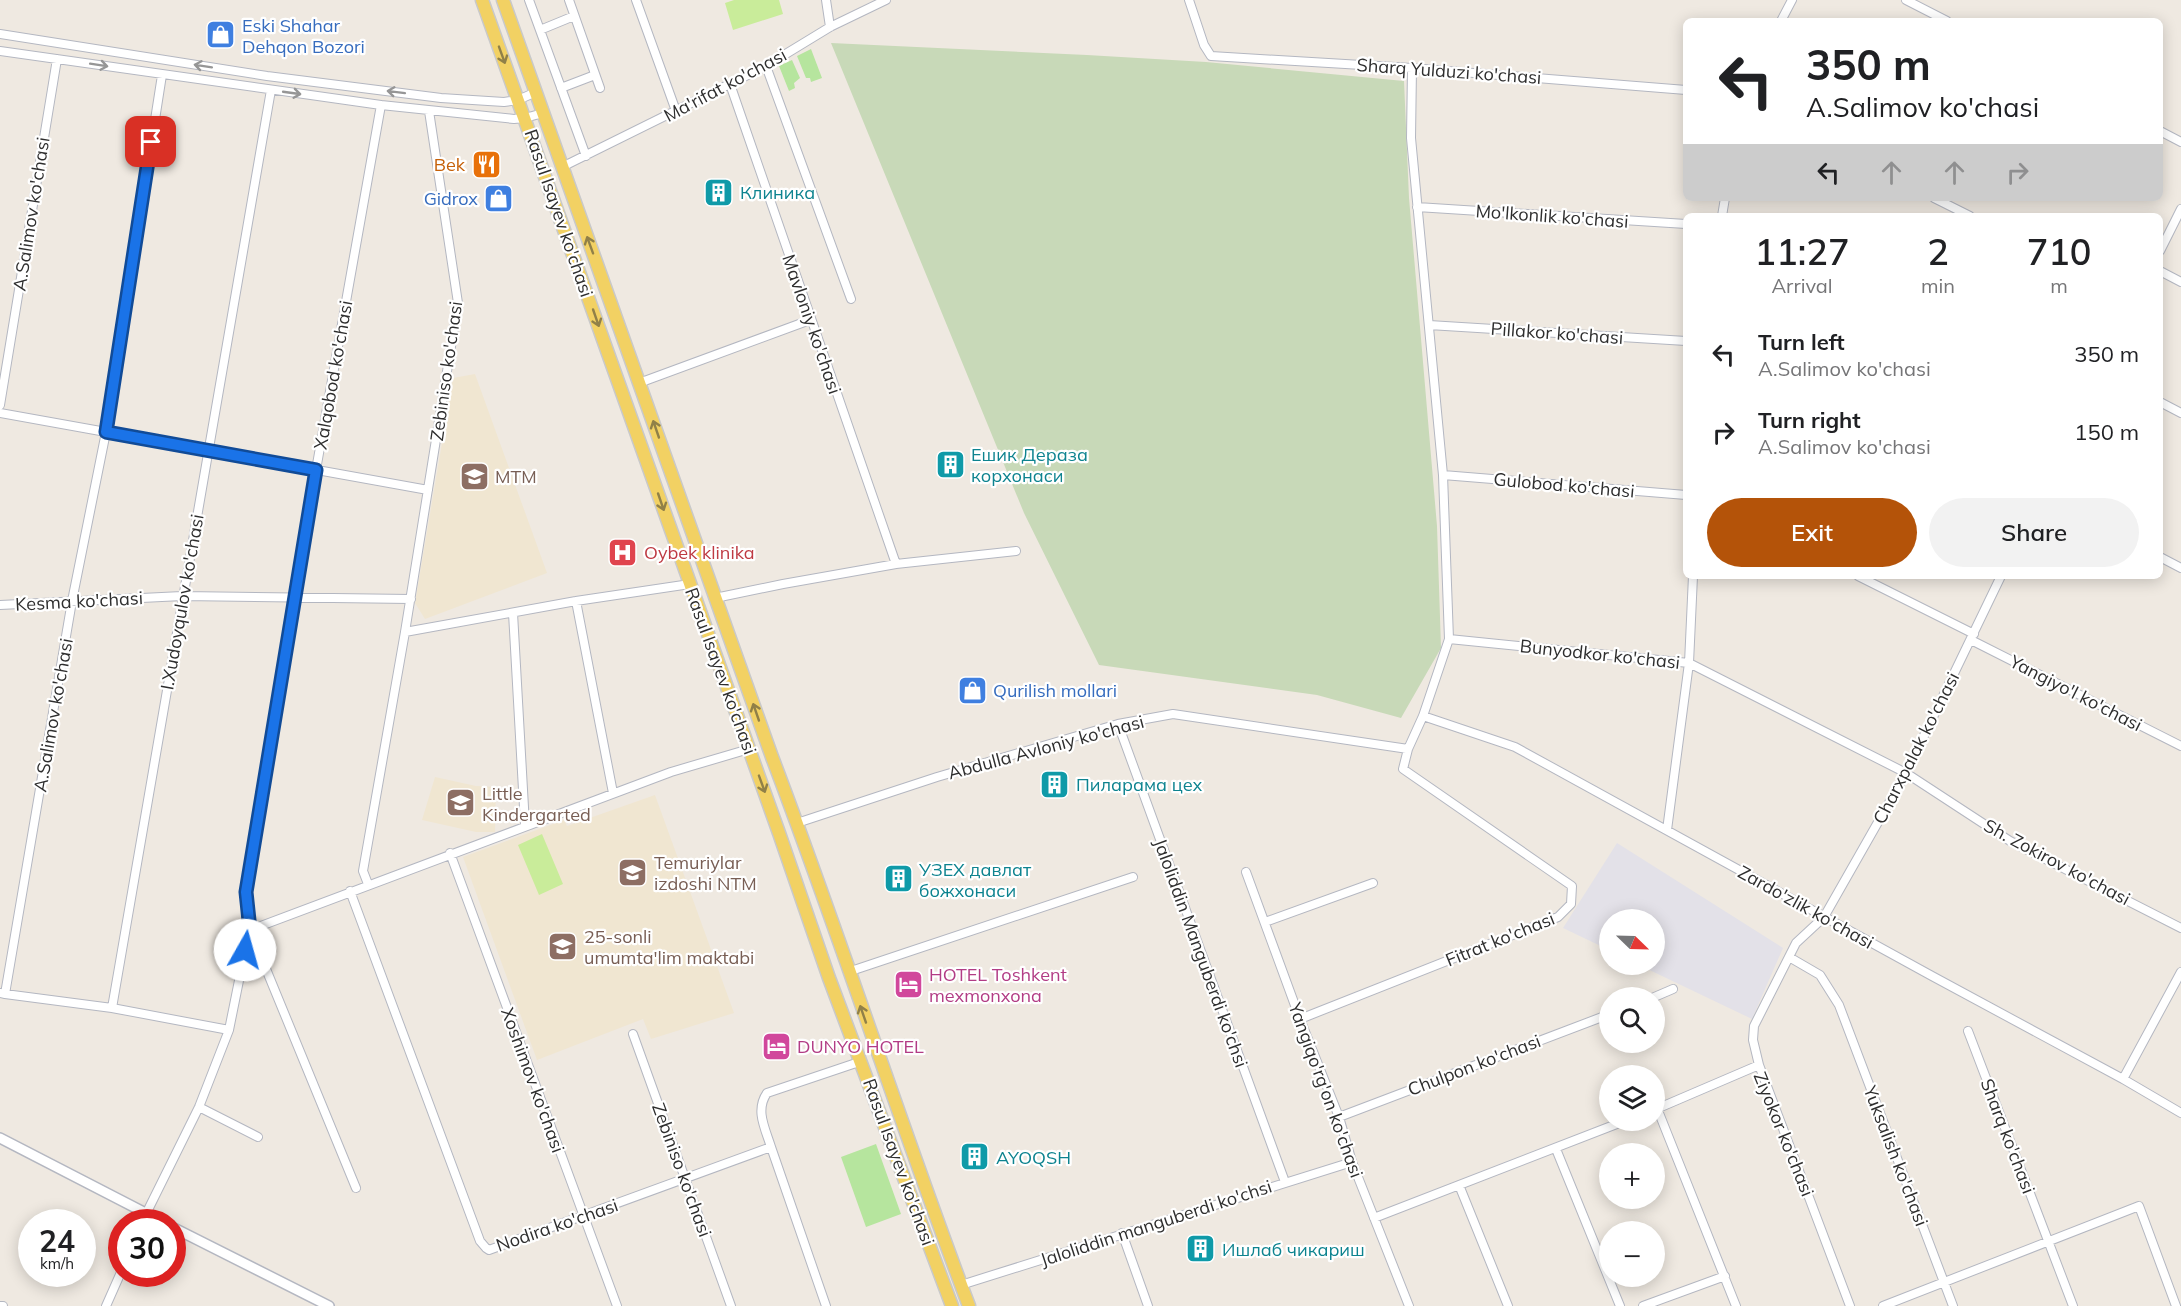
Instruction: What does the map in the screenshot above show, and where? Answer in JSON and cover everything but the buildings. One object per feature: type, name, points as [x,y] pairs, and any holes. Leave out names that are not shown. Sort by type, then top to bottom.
[{"type":"main road","name":"Rasul Isayev ko'chasi","points":[[482,0],[829,978],[952,1306]]},
{"type":"main road","name":"Rasul Isayev ko'chasi","points":[[503,0],[969,1306]]},
{"type":"main road","points":[[829,978],[848,972]]},
{"type":"street","points":[[529,0],[586,156]]},
{"type":"street","points":[[569,0],[600,88]]},
{"type":"street","points":[[636,0],[676,111]]},
{"type":"street","points":[[826,0],[830,27]]},
{"type":"street","name":"Ma'rifat ko'chasi","points":[[562,167],[766,66],[830,27],[886,0]]},
{"type":"street","name":"Sharq Yulduzi ko'chasi","points":[[1190,0],[1204,45],[1211,56],[1412,68],[1683,90]]},
{"type":"street","points":[[1782,18],[1792,0]]},
{"type":"street","points":[[1906,0],[1941,18]]},
{"type":"street","points":[[540,30],[574,16]]},
{"type":"street","points":[[0,34],[267,76],[428,96],[504,102],[518,100],[536,92]]},
{"type":"street","points":[[74,62],[77,46]]},
{"type":"street","points":[[0,51],[381,105],[503,118],[525,118],[543,113]]},
{"type":"street","name":"A.Salimov ko'chasi","points":[[0,405],[57,59]]},
{"type":"street","points":[[766,66],[851,299]]},
{"type":"street","points":[[1408,749],[1423,716],[1449,639],[1443,475],[1411,138],[1412,68]]},
{"type":"street","name":"A.Salimov ko'chasi","points":[[3,994],[72,602],[106,432],[162,75]]},
{"type":"street","points":[[561,88],[595,75]]},
{"type":"street","name":"Mavloniy ko'chasi","points":[[730,84],[896,564]]},
{"type":"street","name":"I.Xudoyqulov ko'chasi","points":[[112,1008],[271,90]]},
{"type":"street","name":"Zebiniso ko'chasi","points":[[368,884],[363,871],[411,599],[458,303],[428,110],[423,105],[428,96]]},
{"type":"street","name":"Xalqobod ko'chasi","points":[[250,930],[246,892],[316,470],[381,105]]},
{"type":"street","points":[[2163,133],[2181,142]]},
{"type":"street","points":[[1940,201],[1964,213]]},
{"type":"street","name":"Mo'lkonlik ko'chasi","points":[[1417,207],[1683,224]]},
{"type":"street","points":[[2163,245],[2181,209]]},
{"type":"street","points":[[2163,273],[2181,282]]},
{"type":"street","points":[[639,383],[810,320]]},
{"type":"street","name":"Pillakor ko'chasi","points":[[1429,325],[1683,341]]},
{"type":"street","points":[[2163,404],[2181,413]]},
{"type":"street","points":[[0,413],[428,490]]},
{"type":"street","name":"Gulobod ko'chasi","points":[[1443,475],[1683,495]]},
{"type":"street","points":[[716,598],[896,564],[1016,551]]},
{"type":"street","points":[[2163,559],[2181,568]]},
{"type":"street","points":[[1667,830],[1689,663],[1693,579]]},
{"type":"street","points":[[1864,579],[1973,637]]},
{"type":"street","name":"Charxpalak ko'chasi","points":[[1760,1065],[1754,1040],[1754,1026],[1796,943],[1824,917],[1906,772],[2000,579]]},
{"type":"street","points":[[405,632],[576,601],[690,584]]},
{"type":"street","name":"Kesma ko'chasi","points":[[0,605],[182,596],[411,599]]},
{"type":"street","points":[[576,601],[613,793]]},
{"type":"street","points":[[513,613],[525,825]]},
{"type":"street","name":"Yangiyo'l ko'chasi","points":[[1973,637],[2181,746]]},
{"type":"street","name":"Bunyodkor ko'chasi","points":[[1449,639],[1689,663],[1906,772]]},
{"type":"street","name":"Abdulla Avloniy ko'chasi","points":[[797,823],[937,777],[1118,724],[1173,714],[1408,749]]},
{"type":"street","name":"Zardo'zlik ko'chasi","points":[[1423,716],[1515,747],[2123,1079],[2181,1113]]},
{"type":"street","name":"Jaloliddin Manguberdi ko'chsi","points":[[1118,724],[1285,1182]]},
{"type":"street","points":[[250,930],[613,793],[671,772],[749,749]]},
{"type":"street","name":"Fitrat ko'chasi","points":[[1300,1019],[1558,917],[1571,904],[1572,886],[1403,769],[1408,749]]},
{"type":"street","name":"Sh. Zokirov ko'chasi","points":[[1906,772],[2010,841],[2181,927]]},
{"type":"street","name":"Xoshimov ko'chasi","points":[[450,853],[617,1306]]},
{"type":"street","name":"Yangiqo'rg'on ko'chasi","points":[[1246,872],[1339,1117],[1352,1162],[1409,1306]]},
{"type":"street","points":[[848,972],[1133,878]]},
{"type":"street","points":[[1264,922],[1373,883]]},
{"type":"street","name":"Nodira ko'chasi","points":[[350,891],[480,1241],[489,1250],[771,1147]]},
{"type":"street","points":[[148,1209],[199,1107],[229,1030],[250,930]]},
{"type":"street","points":[[250,930],[356,1188]]},
{"type":"street","name":"Yuksalish ko'chasi","points":[[1789,957],[1820,975],[1839,1005],[1953,1306]]},
{"type":"street","points":[[2123,1079],[2181,972]]},
{"type":"street","points":[[1665,993],[1674,989]]},
{"type":"street","points":[[3,994],[112,1008],[229,1030]]},
{"type":"street","name":"Chulpon ko'chasi","points":[[1339,1117],[1599,1018]]},
{"type":"street","name":"Sharq ko'chasi","points":[[1968,1030],[2073,1306]]},
{"type":"street","name":"Zebiniso ko'chasi","points":[[633,1034],[731,1306]]},
{"type":"street","points":[[826,1306],[760,1111],[767,1093],[862,1061]]},
{"type":"street","name":"Ziyokor ko'chasi","points":[[1665,1105],[1760,1065],[1850,1306]]},
{"type":"street","points":[[199,1107],[258,1137]]},
{"type":"street","points":[[1374,1218],[1600,1131]]},
{"type":"street","points":[[1665,1131],[1736,1306]]},
{"type":"street","points":[[0,1138],[128,1209]]},
{"type":"street","points":[[1556,1149],[1620,1306]]},
{"type":"street","name":"Jaloliddin manguberdi ko'chsi","points":[[961,1285],[1352,1162]]},
{"type":"street","points":[[1459,1185],[1508,1306]]},
{"type":"street","points":[[1883,1306],[2139,1206],[2176,1306]]},
{"type":"street","points":[[1122,1233],[1148,1306]]},
{"type":"street","points":[[186,1234],[329,1306]]},
{"type":"street","points":[[1643,1306],[1725,1276]]},
{"type":"street","points":[[106,1306],[114,1287]]},
{"type":"shaded area","name":"MTM","points":[[475,374],[547,573],[425,619],[415,603],[453,378]]},
{"type":"shaded area","name":"Little Kindergarted","points":[[435,777],[476,786],[496,787],[495,832],[476,832],[422,820]]},
{"type":"shaded area","points":[[655,795],[734,1013],[651,1039],[643,1019],[537,1060],[463,857],[564,820],[567,826]]},
{"type":"shaded area","points":[[1617,843],[1783,948],[1752,1019],[1660,975],[1665,975],[1665,909],[1599,909],[1599,945],[1563,928]]},
{"type":"green space","points":[[734,0],[779,0],[783,14],[733,30],[725,3]]},
{"type":"green space","points":[[831,43],[1206,62],[1404,81],[1409,198],[1437,526],[1441,648],[1401,718],[1317,695],[1099,665],[1024,513]]},
{"type":"green space","points":[[811,49],[822,78],[811,82],[810,78],[806,78],[797,56]]},
{"type":"green space","points":[[792,60],[800,78],[794,83],[795,88],[789,91],[779,66]]},
{"type":"green space","points":[[542,834],[563,884],[539,895],[518,845]]},
{"type":"green space","points":[[876,1144],[901,1214],[866,1227],[841,1157]]},
{"type":"place","name":"Eski Shahar Dehqon Bozori","points":[[221,35]]},
{"type":"place","name":"Bek","points":[[486,164]]},
{"type":"place","name":"Клиника","points":[[719,192]]},
{"type":"place","name":"Gidrox","points":[[499,198]]},
{"type":"place","name":"Ешик Дераза корхонаси","points":[[950,464]]},
{"type":"place","name":"MTM","points":[[474,476]]},
{"type":"place","name":"Oybek klinika","points":[[623,552]]},
{"type":"place","name":"Qurilish mollari","points":[[972,690]]},
{"type":"place","name":"Пиларама цех","points":[[1055,784]]},
{"type":"place","name":"Little Kindergarted","points":[[461,803]]},
{"type":"place","name":"Temuriylar izdoshi NTM","points":[[633,872]]},
{"type":"place","name":"УЗЕХ давлат божхонаси","points":[[898,879]]},
{"type":"place","name":"25-sonli umumta'lim maktabi","points":[[563,946]]},
{"type":"place","name":"HOTEL Toshkent mexmonxona","points":[[908,984]]},
{"type":"place","name":"DUNYO HOTEL","points":[[776,1046]]},
{"type":"place","name":"AYOQSH","points":[[975,1157]]},
{"type":"place","name":"Ишлаб чикариш","points":[[1201,1249]]},
{"type":"route","points":[[151,142],[106,432],[316,470],[246,892],[250,930],[245,950]]}]
